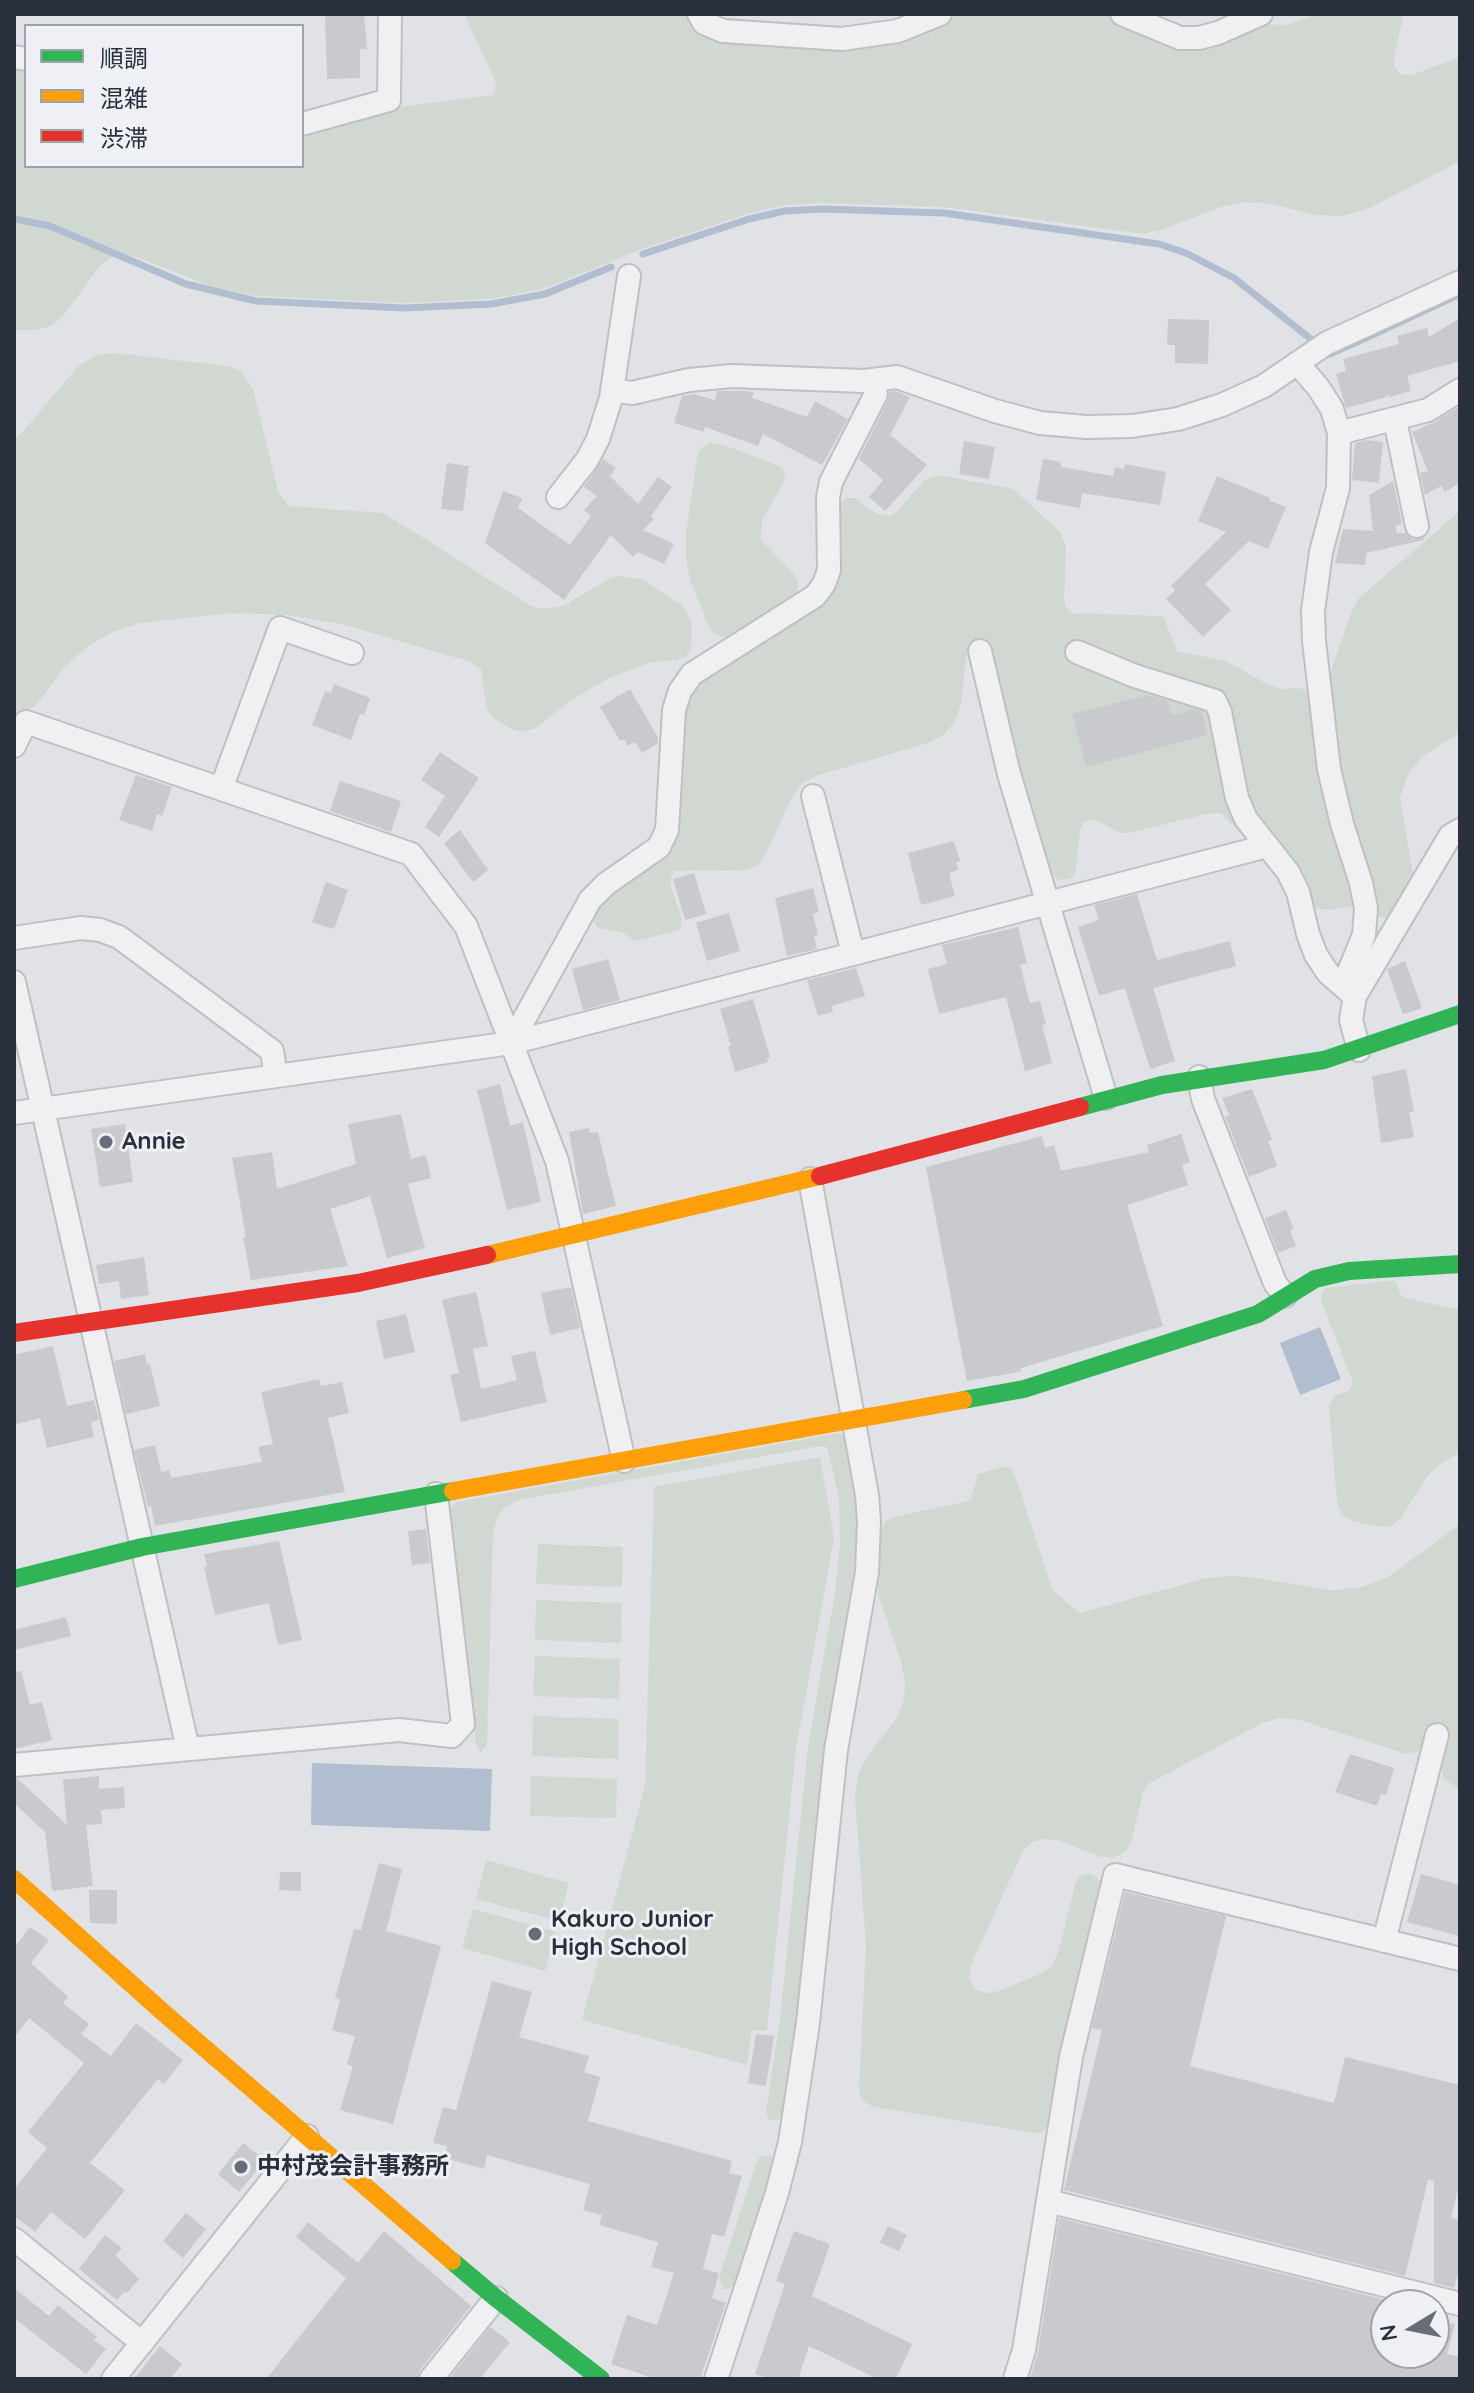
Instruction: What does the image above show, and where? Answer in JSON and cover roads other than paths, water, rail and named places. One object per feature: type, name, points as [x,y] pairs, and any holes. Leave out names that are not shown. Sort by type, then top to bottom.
[{"type":"street","points":[[304,123],[389,100],[390,14]]},
{"type":"street","points":[[699,14],[704,23],[723,31],[842,39],[898,31],[940,14]]},
{"type":"street","points":[[1122,14],[1180,38],[1199,38],[1218,33],[1261,14]]},
{"type":"street","points":[[558,497],[574,480],[598,439],[612,390],[629,276]]},
{"type":"street","points":[[612,390],[632,393],[689,380],[732,376],[874,380],[897,377],[1040,423],[1086,427],[1132,426],[1178,419],[1222,405],[1264,386],[1313,353],[1460,282]]},
{"type":"street","points":[[1313,353],[1318,387],[1332,409],[1339,433],[1338,488],[1321,552],[1313,611],[1329,769],[1366,908],[1364,935],[1349,991],[1351,1020],[1359,1050]]},
{"type":"street","points":[[511,1043],[590,900],[606,884],[659,847],[667,830],[674,710],[680,691],[692,674],[815,596],[824,584],[829,570],[828,497],[831,482],[876,394],[874,380]]},
{"type":"street","points":[[1339,433],[1428,410],[1460,390]]},
{"type":"street","points":[[1395,420],[1417,526]]},
{"type":"street","points":[[221,789],[280,628],[352,653]]},
{"type":"street","points":[[980,651],[1009,774],[1106,1098]]},
{"type":"street","points":[[1077,652],[1135,676],[1215,701],[1220,712],[1237,798],[1246,819],[1288,872],[1298,892],[1316,955],[1328,973],[1349,991]]},
{"type":"street","points":[[14,746],[26,722],[411,854],[466,926],[557,1161],[624,1461]]},
{"type":"street","points":[[813,796],[853,953]]},
{"type":"street","points":[[1349,991],[1450,836],[1460,830]]},
{"type":"street","points":[[14,1113],[511,1043],[1267,846]]},
{"type":"street","points":[[14,938],[81,928],[100,930],[119,937],[272,1051],[276,1076]]},
{"type":"street","points":[[14,982],[188,1749]]},
{"type":"street","points":[[14,1333],[358,1283],[810,1179],[1106,1098],[1199,1077],[1324,1060],[1460,1014]]},
{"type":"street","points":[[1199,1077],[1208,1113],[1275,1283],[1285,1296]]},
{"type":"street","points":[[716,2379],[785,2167],[808,2023],[836,1750],[864,1598],[869,1546],[867,1495],[810,1179]]},
{"type":"street","points":[[14,1579],[142,1547],[1024,1389],[1258,1314],[1300,1286],[1331,1275],[1460,1264]]},
{"type":"street","points":[[14,1765],[399,1730],[452,1736],[463,1724],[436,1494]]},
{"type":"street","points":[[1384,1941],[1437,1735]]},
{"type":"street","points":[[1015,2379],[1024,2350],[1071,2057],[1115,1875],[1460,1959]]},
{"type":"street","points":[[14,1879],[165,2014],[496,2298],[601,2379]]},
{"type":"street","points":[[113,2379],[307,2136]]},
{"type":"street","points":[[1048,2201],[1460,2304]]},
{"type":"street","points":[[14,2239],[142,2343]]},
{"type":"street","points":[[431,2379],[496,2298]]},
{"type":"water","points":[[1320,1327],[1341,1379],[1300,1395],[1280,1343]]},
{"type":"water","points":[[312,1763],[492,1769],[490,1831],[311,1825]]},
{"type":"waterway","points":[[643,254],[749,219],[785,211],[822,209],[944,213],[1159,244],[1186,253],[1234,278],[1317,344]]},
{"type":"waterway","points":[[14,219],[50,226],[186,284],[256,301],[404,308],[491,304],[545,294],[611,267]]},
{"type":"waterway","points":[[1327,352],[1330,354],[1460,294]]},
{"type":"place","name":"Annie","points":[[106,1142]]},
{"type":"place","name":"Kakuro Junior High School","points":[[535,1934]]},
{"type":"place","name":"中村茂会計事務所","points":[[241,2167]]}]
